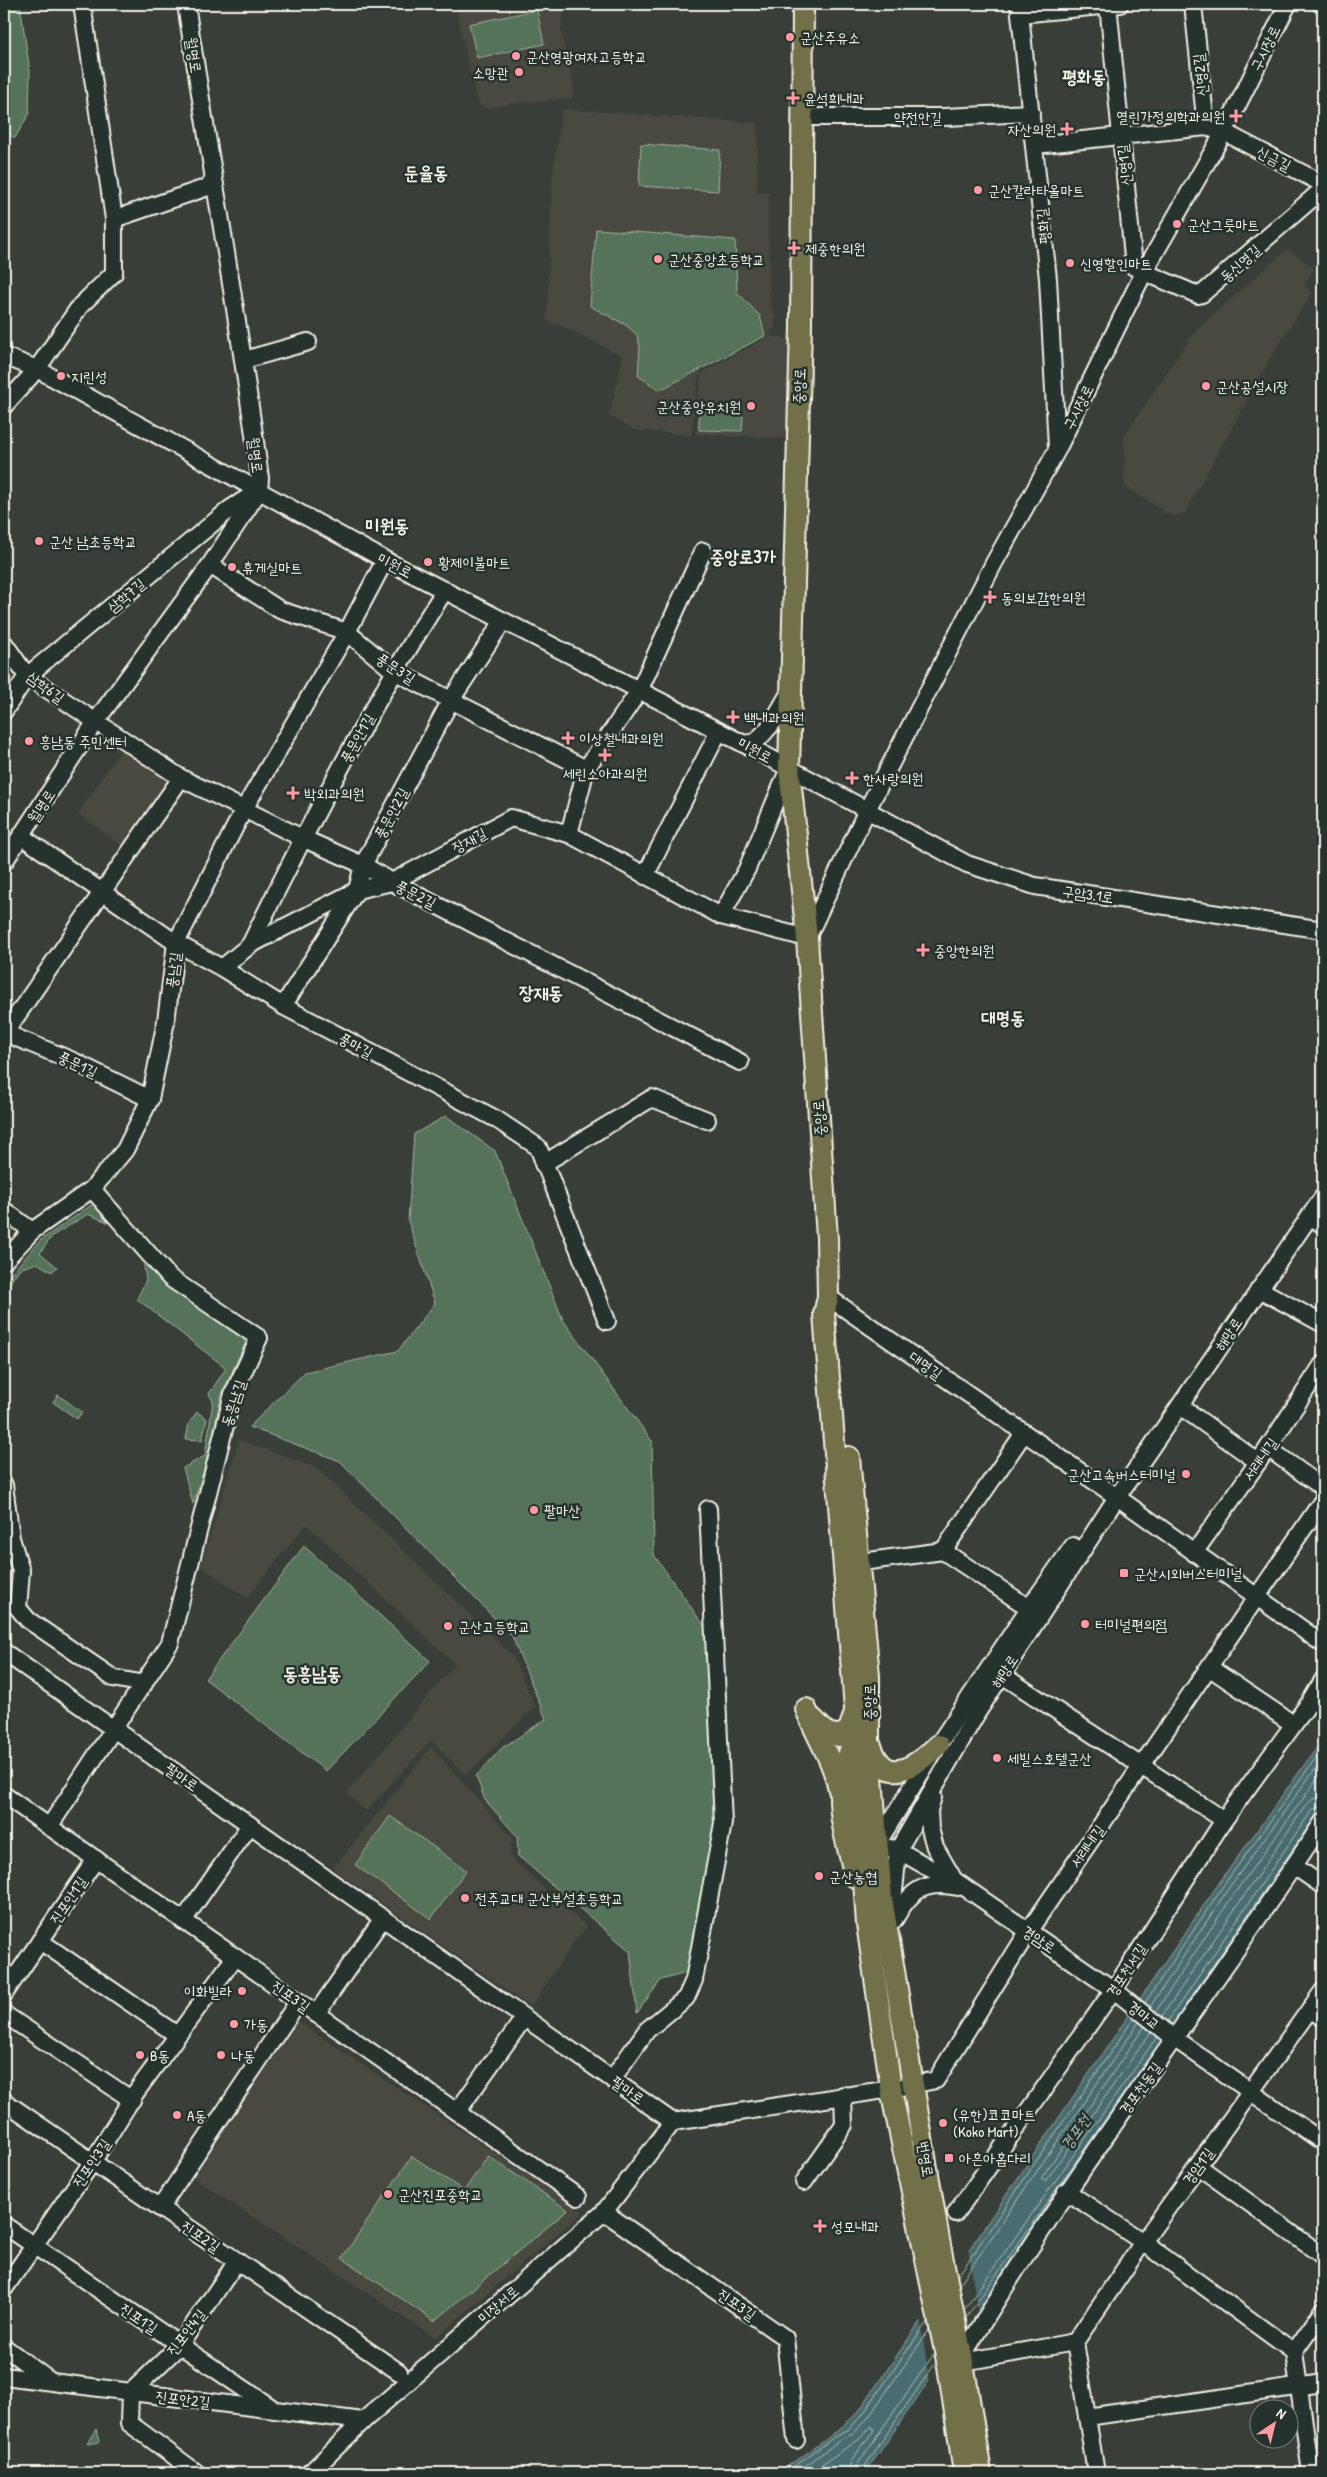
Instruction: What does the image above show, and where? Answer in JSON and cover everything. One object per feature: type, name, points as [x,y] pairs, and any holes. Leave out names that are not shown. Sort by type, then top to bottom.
[{"type":"main road","name":"중앙로","points":[[803,4],[801,58],[804,117],[801,326],[796,447],[796,576],[789,768],[807,938],[827,1238],[828,1297],[824,1314],[852,1562],[869,1676],[862,1740]]},
{"type":"main road","name":"중앙로","points":[[852,1562],[855,1709],[862,1740],[869,1845]]},
{"type":"main road","points":[[855,1709],[849,1730],[839,1736],[821,1728],[806,1709],[837,1779],[847,1848],[867,1924]]},
{"type":"main road","points":[[840,1793],[842,1776],[862,1740],[880,1764],[896,1770],[914,1766],[938,1745]]},
{"type":"main road","name":"번영로","points":[[869,1845],[867,1924],[891,2089],[927,2260],[958,2358],[964,2473]]},
{"type":"main road","name":"번영로","points":[[869,1845],[889,1932],[958,2358],[981,2473]]},
{"type":"street","points":[[4,406],[36,369],[80,306],[114,273],[114,219],[82,4]]},
{"type":"street","name":"월명로","points":[[4,862],[96,721],[210,565],[259,491],[260,478],[244,360],[213,180],[186,4]]},
{"type":"street","points":[[1019,9],[1112,4]]},
{"type":"street","name":"신영1길","points":[[1112,4],[1121,137],[1139,270]]},
{"type":"street","name":"신영2길","points":[[1193,4],[1206,127]]},
{"type":"street","name":"구시장로","points":[[867,810],[994,563],[1057,450],[1139,270],[1224,132],[1288,4]]},
{"type":"street","name":"평화길","points":[[1019,9],[1048,279],[1057,450]]},
{"type":"street","name":"약전안길","points":[[804,117],[945,117],[1031,113]]},
{"type":"street","points":[[1035,145],[1206,127],[1224,132]]},
{"type":"street","name":"신금길","points":[[1224,132],[1323,184]]},
{"type":"street","points":[[114,219],[208,187],[213,180]]},
{"type":"street","name":"동신영길","points":[[1139,270],[1198,295],[1202,294],[1323,189]]},
{"type":"street","points":[[244,360],[308,342]]},
{"type":"street","name":"미원로","points":[[4,356],[36,369],[385,560],[789,768]]},
{"type":"street","name":"삼학7길","points":[[4,711],[27,676],[230,508],[259,491]]},
{"type":"street","points":[[569,834],[586,769],[639,691],[703,551]]},
{"type":"street","name":"풍남길","points":[[4,1261],[32,1231],[92,1188],[125,1150],[150,1099],[166,1021],[176,943],[244,809],[346,632],[385,560]]},
{"type":"street","name":"풍문3길","points":[[210,565],[280,610],[346,632],[394,671],[586,769]]},
{"type":"street","name":"풍문안1길","points":[[250,945],[302,838],[394,671],[445,590]]},
{"type":"street","name":"풍문안2길","points":[[283,1006],[357,890],[363,865],[451,700],[503,621]]},
{"type":"street","name":"삼학6길","points":[[4,643],[27,676],[96,721]]},
{"type":"street","points":[[744,744],[756,742],[772,725],[792,688]]},
{"type":"street","name":"풍문2길","points":[[96,721],[181,778],[302,838],[363,865],[392,882],[740,1062]]},
{"type":"street","points":[[645,876],[720,731]]},
{"type":"street","name":"구암3.1로","points":[[789,768],[967,864],[1035,886],[1323,930]]},
{"type":"street","name":"중앙로","points":[[721,916],[747,869],[789,768]]},
{"type":"street","points":[[4,1034],[181,778]]},
{"type":"street","name":"중앙로","points":[[807,938],[867,810]]},
{"type":"street","name":"장재길","points":[[222,968],[250,945],[357,890],[392,882],[511,818],[569,834],[721,916],[807,938]]},
{"type":"street","name":"풍마길","points":[[21,836],[176,943],[222,968],[283,1006],[496,1119],[538,1147],[543,1164],[607,1321]]},
{"type":"street","name":"풍문1길","points":[[4,1034],[73,1061],[150,1099]]},
{"type":"street","points":[[543,1164],[652,1098],[707,1120]]},
{"type":"street","name":"동흥남길","points":[[92,1188],[170,1278],[259,1338],[232,1394],[170,1643],[113,1729]]},
{"type":"street","name":"해망로","points":[[898,1850],[937,1781],[1002,1674],[1117,1497],[1259,1289],[1317,1220],[1323,1197]]},
{"type":"street","points":[[4,1210],[32,1231]]},
{"type":"street","points":[[1259,1289],[1323,1324]]},
{"type":"street","name":"대명길","points":[[828,1297],[1117,1497]]},
{"type":"street","name":"서래내길","points":[[1194,1553],[1268,1448],[1323,1364]]},
{"type":"street","points":[[1180,1406],[1258,1462]]},
{"type":"street","points":[[943,1551],[1024,1433]]},
{"type":"street","points":[[1268,1448],[1323,1488]]},
{"type":"street","points":[[4,1485],[8,1543],[21,1571],[18,1608],[28,1620],[114,1678],[144,1684]]},
{"type":"street","points":[[1117,1497],[1323,1644]]},
{"type":"street","name":"해망로","points":[[869,1845],[1029,1608],[1101,1506],[1117,1497]]},
{"type":"street","name":"서래내길","points":[[914,2086],[936,2080],[1028,1932],[1323,1500]]},
{"type":"street","points":[[612,2079],[647,2030],[686,1998],[694,1980],[723,1824],[708,1509]]},
{"type":"street","points":[[852,1562],[943,1551],[1029,1608]]},
{"type":"street","name":"팔마로","points":[[4,1652],[673,2122]]},
{"type":"street","points":[[1210,1668],[1293,1724]]},
{"type":"street","points":[[1002,1674],[1224,1820]]},
{"type":"street","name":"경포천서길","points":[[956,2213],[1114,1990],[1224,1820],[1323,1680]]},
{"type":"street","points":[[49,1827],[113,1729]]},
{"type":"street","points":[[937,1781],[929,1810],[930,1829],[935,1847],[954,1880],[965,1888]]},
{"type":"street","name":"진포3길","points":[[4,1795],[578,2197]]},
{"type":"street","name":"경포천동길","points":[[958,2358],[1066,2191],[1175,2040],[1323,1822]]},
{"type":"street","points":[[183,1921],[250,1825]]},
{"type":"street","points":[[869,1845],[898,1850],[965,1888]]},
{"type":"street","points":[[889,1932],[898,1850]]},
{"type":"street","name":"진포안1길","points":[[4,1994],[96,1859]]},
{"type":"street","points":[[1294,1866],[1323,1886]]},
{"type":"street","points":[[889,1932],[903,1903],[923,1887],[944,1884],[965,1888]]},
{"type":"street","name":"경암로","points":[[965,1888],[1114,1990]]},
{"type":"street","points":[[316,2014],[383,1918]]},
{"type":"street","points":[[40,1941],[177,2035]]},
{"type":"street","name":"진포안3길","points":[[4,2289],[93,2161],[177,2035],[235,1957]]},
{"type":"street","name":"경마교","points":[[1114,1990],[1175,2040]]},
{"type":"street","name":"경암1길","points":[[1075,2342],[1143,2242],[1251,2094],[1317,2014],[1323,1990]]},
{"type":"street","points":[[160,2208],[298,2002]]},
{"type":"street","points":[[4,2014],[132,2100]]},
{"type":"street","points":[[457,2112],[524,2018]]},
{"type":"street","points":[[1175,2040],[1323,2142]]},
{"type":"street","points":[[673,2122],[842,2095],[914,2086]]},
{"type":"street","points":[[804,2182],[844,2125],[842,2095]]},
{"type":"street","name":"진포2길","points":[[4,2101],[399,2372]]},
{"type":"street","name":"미장서로","points":[[310,2473],[363,2421],[604,2212],[673,2122]]},
{"type":"street","points":[[1198,2166],[1323,2256]]},
{"type":"street","points":[[1066,2191],[1143,2242],[1294,2352]]},
{"type":"street","name":"진포3길","points":[[604,2212],[785,2338],[796,2440]]},
{"type":"street","name":"진포1길","points":[[4,2225],[275,2410]]},
{"type":"street","name":"진포안4길","points":[[130,2393],[179,2346],[237,2261]]},
{"type":"street","points":[[1312,2473],[1294,2352],[1323,2311]]},
{"type":"street","points":[[958,2358],[1075,2342],[1096,2473]]},
{"type":"street","points":[[4,2347],[52,2382]]},
{"type":"street","name":"진포안2길","points":[[4,2376],[363,2421]]},
{"type":"street","points":[[1086,2417],[1323,2383]]},
{"type":"street","points":[[130,2393],[129,2423],[197,2473]]},
{"type":"shaded area","name":"군산영광여자고등학교","points":[[455,4],[568,4],[562,19],[561,32],[574,89],[572,98],[515,103],[487,108],[481,106],[476,98]]},
{"type":"shaded area","name":"군산중앙초등학교","points":[[562,109],[758,123],[757,193],[769,193],[770,306],[775,315],[775,326],[769,334],[701,370],[698,378],[691,435],[635,430],[609,416],[622,361],[621,355],[565,327],[547,321],[552,181]]},
{"type":"shaded area","name":"군산공설시장","points":[[1287,249],[1314,268],[1304,286],[1312,293],[1272,355],[1184,514],[1171,516],[1125,486],[1124,436],[1196,330]]},
{"type":"shaded area","name":"군산중앙유치원","points":[[771,336],[803,342],[801,439],[696,434],[702,372]]},
{"type":"shaded area","points":[[126,742],[191,785],[138,856],[78,814]]},
{"type":"shaded area","name":"군산고등학교","points":[[239,1440],[317,1468],[512,1655],[535,1706],[466,1775],[431,1740],[366,1811],[347,1793],[455,1664],[306,1524],[247,1598],[201,1566]]},
{"type":"shaded area","name":"전주교대 군산부설초등학교","points":[[431,1747],[512,1838],[510,1857],[587,1927],[575,1940],[531,2007],[333,1869]]},
{"type":"shaded area","name":"군산진포중학교","points":[[297,2021],[583,2212],[435,2338],[193,2177]]},
{"type":"green space","points":[[4,4],[20,4],[30,72],[29,114],[15,138],[4,132]]},
{"type":"green space","points":[[537,10],[544,44],[477,58],[469,24]]},
{"type":"green space","points":[[641,144],[720,150],[718,191],[639,186]]},
{"type":"green space","points":[[596,229],[735,240],[737,292],[760,316],[765,336],[660,390],[638,376],[640,346],[637,335],[626,325],[590,306]]},
{"type":"green space","points":[[701,411],[741,414],[743,416],[742,431],[699,430],[699,413]]},
{"type":"green space","points":[[446,1116],[495,1151],[563,1320],[652,1441],[654,1555],[707,1630],[719,1829],[689,1972],[661,1980],[637,2013],[630,1951],[518,1856],[517,1836],[485,1800],[476,1776],[502,1748],[546,1719],[512,1636],[340,1461],[249,1427],[305,1372],[398,1351],[435,1303],[408,1221],[414,1134]]},
{"type":"green space","points":[[93,1204],[112,1224],[88,1214],[52,1236],[40,1253],[57,1267],[52,1272],[37,1263],[19,1269],[8,1286],[10,1301],[4,1294],[4,1281],[41,1240]]},
{"type":"green space","points":[[143,1259],[166,1285],[244,1337],[245,1344],[221,1396],[208,1458],[193,1504],[183,1468],[205,1456],[213,1401],[209,1394],[226,1368],[137,1299],[146,1280]]},
{"type":"green space","points":[[58,1395],[82,1412],[77,1419],[53,1402]]},
{"type":"green space","points":[[197,1412],[207,1419],[202,1440],[186,1439],[189,1423]]},
{"type":"green space","points":[[304,1546],[430,1661],[326,1771],[205,1679]]},
{"type":"green space","points":[[390,1816],[466,1870],[431,1919],[355,1865]]},
{"type":"green space","points":[[412,2156],[464,2191],[488,2156],[568,2210],[434,2321],[342,2258]]},
{"type":"green space","points":[[96,2429],[100,2441],[87,2443]]},
{"type":"water","name":"경포천","points":[[1323,1739],[1323,1813],[865,2473],[764,2473],[784,2468],[795,2461],[834,2433],[859,2411],[1219,1883]]},
{"type":"pier","points":[[968,2247],[978,2314],[930,2384],[920,2319]]},
{"type":"place","name":"군산주유소","points":[[790,37]]},
{"type":"place","name":"군산영광여자고등학교","points":[[516,56]]},
{"type":"place","name":"소망관","points":[[519,72]]},
{"type":"place","name":"윤석희내과","points":[[793,98]]},
{"type":"place","name":"열린가정의학과의원","points":[[1236,116]]},
{"type":"place","name":"자산의원","points":[[1067,129]]},
{"type":"place","name":"군산칼라타올마트","points":[[978,190]]},
{"type":"place","name":"군산그릇마트","points":[[1177,224]]},
{"type":"place","name":"제중한의원","points":[[794,248]]},
{"type":"place","name":"군산중앙초등학교","points":[[658,259]]},
{"type":"place","name":"신영할인마트","points":[[1070,263]]},
{"type":"place","name":"지린성","points":[[61,376]]},
{"type":"place","name":"군산공설시장","points":[[1206,386]]},
{"type":"place","name":"군산중앙유치원","points":[[751,406]]},
{"type":"place","name":"군산 남초등학교","points":[[39,541]]},
{"type":"place","name":"황제이불마트","points":[[428,562]]},
{"type":"place","name":"휴게실마트","points":[[232,567]]},
{"type":"place","name":"동의보감한의원","points":[[990,597]]},
{"type":"place","name":"백내과의원","points":[[733,717]]},
{"type":"place","name":"이상철내과의원","points":[[568,738]]},
{"type":"place","name":"흥남동 주민센터","points":[[29,741]]},
{"type":"place","name":"세린소아과의원","points":[[605,755]]},
{"type":"place","name":"한사랑의원","points":[[852,778]]},
{"type":"place","name":"박외과의원","points":[[293,793]]},
{"type":"place","name":"중앙한의원","points":[[923,950]]},
{"type":"place","name":"군산고속버스터미널","points":[[1186,1474]]},
{"type":"place","name":"팔마산","points":[[534,1510]]},
{"type":"place","name":"군산시외버스터미널","points":[[1124,1573]]},
{"type":"place","name":"터미널편의점","points":[[1085,1624]]},
{"type":"place","name":"군산고등학교","points":[[448,1626]]},
{"type":"place","name":"세빌스호텔군산","points":[[997,1758]]},
{"type":"place","name":"군산농협","points":[[819,1876]]},
{"type":"place","name":"전주교대 군산부설초등학교","points":[[465,1898]]},
{"type":"place","name":"이화빌라","points":[[242,1991]]},
{"type":"place","name":"가동","points":[[234,2024]]},
{"type":"place","name":"B동","points":[[140,2055]]},
{"type":"place","name":"나동","points":[[221,2055]]},
{"type":"place","name":"A동","points":[[177,2115]]},
{"type":"place","name":"(유한)코코마트 (Koko Mart)","points":[[943,2123]]},
{"type":"place","name":"아흔아홉다리","points":[[949,2158]]},
{"type":"place","name":"군산진포중학교","points":[[388,2194]]},
{"type":"place","name":"성모내과","points":[[820,2226]]},
{"type":"district","name":"평화동","points":[[1084,76]]},
{"type":"district","name":"둔율동","points":[[426,172]]},
{"type":"district","name":"미원동","points":[[387,525]]},
{"type":"district","name":"중앙로3가","points":[[743,556]]},
{"type":"district","name":"장재동","points":[[541,992]]},
{"type":"district","name":"대명동","points":[[1003,1017]]},
{"type":"district","name":"동흥남동","points":[[312,1673]]}]
